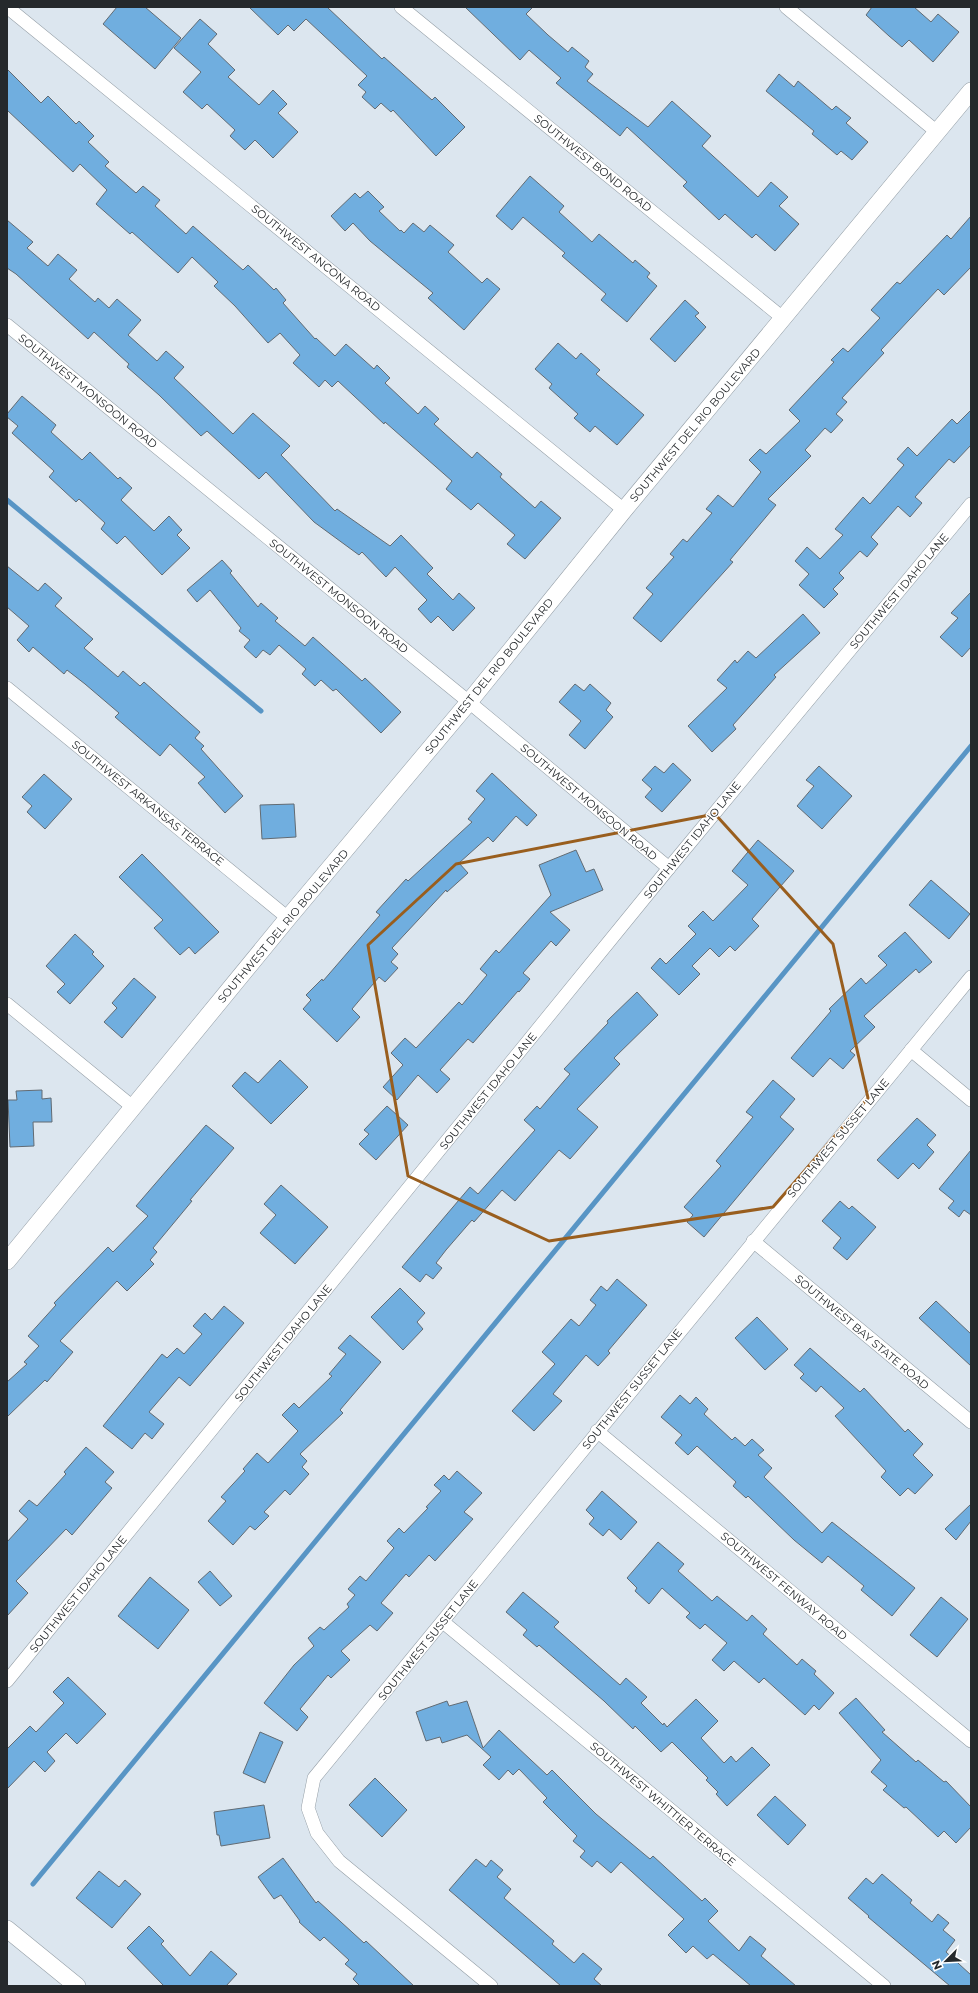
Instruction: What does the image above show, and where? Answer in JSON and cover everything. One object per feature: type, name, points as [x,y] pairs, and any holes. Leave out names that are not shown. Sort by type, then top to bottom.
[{"type":"street","name":"SOUTHWEST ANCONA ROAD","points":[[7,7],[624,510]]},
{"type":"street","name":"SOUTHWEST BOND ROAD","points":[[401,7],[784,318]]},
{"type":"street","points":[[786,7],[937,132]]},
{"type":"street","name":"SOUTHWEST DEL RIO BOULEVARD","points":[[7,1261],[134,1108],[288,918],[469,702],[624,510],[971,91]]},
{"type":"street","name":"SOUTHWEST MONSOON ROAD","points":[[7,325],[469,702],[669,868]]},
{"type":"street","name":"SOUTHWEST IDAHO LANE","points":[[7,1681],[669,868],[971,504]]},
{"type":"street","name":"SOUTHWEST ARKANSAS TERRACE","points":[[7,688],[288,918]]},
{"type":"street","name":"SOUTHWEST SUSSET LANE","points":[[491,1986],[339,1861],[317,1833],[308,1808],[314,1778],[443,1622],[597,1431],[971,977]]},
{"type":"street","points":[[7,1004],[134,1108]]},
{"type":"street","points":[[911,1050],[971,1100]]},
{"type":"street","name":"SOUTHWEST BAY STATE ROAD","points":[[753,1241],[971,1422]]},
{"type":"street","name":"SOUTHWEST FENWAY ROAD","points":[[597,1431],[971,1741]]},
{"type":"street","name":"SOUTHWEST WHITTIER TERRACE","points":[[443,1622],[884,1986]]},
{"type":"street","points":[[7,1929],[77,1986]]},
{"type":"highlighted area","points":[[715,814],[833,944],[868,1098],[773,1207],[549,1241],[408,1176],[368,945],[456,864]]},
{"type":"building","points":[[117,7],[145,7],[181,38],[155,69],[103,24]]},
{"type":"building","points":[[249,7],[327,7],[382,59],[384,57],[432,100],[435,97],[465,127],[436,156],[393,110],[391,112],[381,103],[375,109],[362,97],[366,92],[358,85],[367,76],[306,19],[294,31],[288,25],[278,35]]},
{"type":"building","points":[[465,7],[533,7],[526,14],[568,52],[572,47],[589,61],[585,67],[593,74],[587,81],[648,127],[672,101],[711,136],[702,146],[758,197],[771,182],[788,197],[779,206],[799,224],[775,251],[756,234],[752,238],[725,214],[719,220],[683,186],[687,182],[627,127],[620,136],[556,83],[561,78],[529,50],[520,60]]},
{"type":"building","points":[[872,7],[914,7],[931,22],[938,14],[959,32],[933,62],[909,40],[902,47],[889,36],[866,15]]},
{"type":"building","points":[[200,19],[217,34],[208,44],[235,70],[228,77],[259,105],[273,90],[287,104],[278,113],[298,132],[273,158],[255,140],[245,150],[230,136],[235,130],[207,104],[202,109],[183,92],[201,72],[174,48]]},
{"type":"building","points":[[7,69],[41,103],[48,96],[76,124],[79,121],[94,136],[88,142],[109,162],[105,166],[136,193],[143,186],[160,200],[155,206],[186,234],[193,226],[243,270],[248,265],[274,290],[276,288],[286,300],[283,303],[315,339],[316,338],[335,356],[346,344],[374,369],[377,365],[390,378],[385,383],[418,414],[425,406],[439,419],[434,424],[472,458],[477,452],[502,474],[500,477],[535,508],[541,501],[561,518],[525,559],[507,544],[515,535],[478,503],[471,510],[446,489],[452,481],[385,422],[384,424],[338,381],[332,387],[325,380],[319,387],[293,363],[300,355],[280,333],[268,343],[235,306],[214,286],[218,282],[192,257],[178,273],[132,232],[130,234],[96,204],[107,190],[80,164],[73,172],[7,110]]},
{"type":"building","points":[[779,74],[794,87],[798,81],[832,110],[836,106],[851,118],[846,123],[868,142],[852,160],[841,151],[837,155],[812,134],[814,131],[766,91]]},
{"type":"building","points":[[530,176],[564,206],[559,212],[592,242],[599,234],[633,263],[635,260],[650,273],[647,277],[657,286],[627,322],[601,300],[606,294],[562,256],[565,253],[523,217],[512,230],[496,216]]},
{"type":"building","points":[[368,191],[384,207],[379,211],[400,231],[401,230],[404,233],[413,223],[424,232],[430,225],[454,245],[448,252],[482,283],[487,278],[500,289],[464,330],[428,298],[433,293],[370,241],[353,223],[345,231],[331,216],[355,193],[360,198]]},
{"type":"building","points":[[971,216],[971,267],[944,295],[938,289],[881,350],[884,353],[842,398],[847,402],[836,414],[843,420],[831,433],[825,428],[805,450],[811,456],[768,499],[776,505],[730,560],[733,562],[661,642],[633,618],[653,594],[646,588],[674,557],[670,554],[683,539],[687,542],[712,513],[706,509],[718,495],[733,507],[761,472],[749,460],[760,449],[766,454],[800,421],[789,410],[834,362],[831,360],[843,348],[848,352],[880,318],[871,310],[897,282],[900,284],[947,235],[951,239]]},
{"type":"building","points":[[7,220],[33,242],[27,248],[48,266],[58,254],[77,270],[69,279],[95,302],[98,298],[109,308],[117,299],[141,320],[128,335],[157,361],[166,351],[184,367],[174,378],[233,434],[253,413],[290,446],[281,455],[335,511],[337,509],[390,546],[401,535],[433,568],[427,574],[453,600],[459,593],[475,608],[453,631],[438,616],[431,623],[418,609],[427,600],[395,567],[386,577],[362,552],[359,555],[314,522],[266,472],[259,479],[207,431],[201,436],[159,395],[127,367],[129,364],[94,332],[88,339],[16,274],[7,268]]},
{"type":"building","points":[[685,300],[699,313],[695,316],[706,327],[675,362],[650,339]]},
{"type":"building","points":[[558,343],[576,359],[581,353],[600,370],[596,374],[644,415],[617,445],[595,426],[590,432],[574,418],[578,414],[549,388],[552,384],[535,369]]},
{"type":"building","points":[[22,396],[56,425],[51,432],[82,460],[90,452],[118,479],[120,477],[132,488],[121,500],[154,531],[169,516],[182,530],[177,535],[190,548],[162,575],[125,536],[117,544],[101,529],[105,523],[79,499],[76,502],[49,477],[54,471],[12,433],[18,426],[7,417],[7,414]]},
{"type":"building","points":[[971,410],[971,445],[954,463],[949,459],[915,497],[922,503],[910,517],[898,506],[871,537],[878,544],[867,557],[860,551],[839,573],[844,578],[833,589],[838,594],[824,608],[799,585],[809,574],[795,561],[807,547],[820,559],[843,535],[835,529],[863,497],[870,504],[904,465],[897,459],[908,447],[917,456],[952,419],[957,424]]},
{"type":"building","points":[[222,560],[232,571],[230,573],[258,607],[261,603],[278,618],[275,621],[305,646],[313,637],[362,681],[365,678],[401,712],[381,733],[336,689],[333,691],[321,680],[315,686],[302,674],[306,669],[279,645],[270,655],[263,650],[256,658],[244,647],[250,640],[239,631],[241,628],[210,590],[197,602],[187,590]]},
{"type":"building","points":[[7,566],[38,591],[45,583],[62,598],[55,606],[93,639],[84,648],[118,677],[123,671],[140,686],[144,682],[200,732],[195,738],[204,746],[201,749],[243,796],[225,813],[198,783],[205,777],[170,744],[160,756],[115,717],[119,713],[85,684],[67,670],[64,674],[33,647],[29,652],[17,640],[29,626],[7,607]]},
{"type":"building","points":[[971,592],[971,647],[962,657],[940,637],[958,618],[951,613]]},
{"type":"building","points":[[803,614],[820,633],[774,675],[776,677],[733,725],[736,729],[712,752],[688,726],[727,688],[717,680],[735,660],[737,663],[748,651],[756,658]]},
{"type":"building","points":[[575,684],[584,691],[590,684],[611,703],[606,710],[613,717],[585,749],[569,735],[581,721],[559,702]]},
{"type":"building","points":[[673,763],[691,780],[662,812],[645,797],[652,789],[642,780],[655,766],[664,773]]},
{"type":"building","points":[[819,766],[852,796],[822,829],[797,806],[814,786],[806,780]]},
{"type":"building","points":[[492,773],[537,815],[527,826],[516,816],[493,842],[488,837],[459,863],[468,873],[447,892],[446,890],[392,948],[398,954],[391,962],[398,968],[385,982],[379,977],[352,1009],[360,1017],[337,1042],[303,1009],[311,1000],[306,995],[322,979],[323,981],[380,915],[376,912],[406,879],[408,881],[472,822],[468,819],[485,799],[476,791]]},
{"type":"building","points":[[44,774],[72,799],[45,829],[27,812],[32,806],[22,797]]},
{"type":"building","points":[[294,804],[296,837],[262,839],[260,805]]},
{"type":"building","points":[[758,840],[794,871],[752,919],[759,926],[735,951],[730,946],[719,957],[710,948],[692,966],[700,974],[679,995],[651,968],[660,958],[666,964],[696,934],[688,926],[703,911],[713,921],[748,885],[732,871]]},
{"type":"building","points":[[576,850],[586,872],[594,869],[603,890],[550,912],[570,930],[556,946],[551,941],[523,973],[530,979],[519,992],[518,991],[473,1043],[468,1039],[440,1070],[450,1079],[437,1093],[418,1075],[397,1100],[383,1087],[403,1065],[391,1053],[405,1038],[416,1048],[459,1002],[462,1005],[487,975],[480,969],[496,950],[499,953],[551,895],[539,865]]},
{"type":"building","points":[[142,854],[219,932],[195,954],[189,947],[180,955],[154,928],[163,920],[119,877]]},
{"type":"building","points":[[931,880],[970,914],[949,939],[909,905]]},
{"type":"building","points":[[905,932],[932,962],[919,973],[916,969],[864,1016],[875,1027],[850,1051],[855,1055],[843,1069],[830,1058],[813,1077],[791,1058],[831,1011],[829,1009],[861,978],[866,984],[887,965],[878,956]]},
{"type":"building","points":[[75,934],[94,952],[92,954],[104,966],[70,1004],[57,992],[65,984],[46,966]]},
{"type":"building","points":[[134,978],[156,997],[122,1038],[104,1022],[117,1008],[112,1003]]},
{"type":"building","points":[[637,992],[658,1015],[614,1058],[620,1064],[577,1109],[598,1127],[570,1159],[559,1150],[515,1201],[502,1190],[474,1222],[472,1220],[446,1250],[436,1263],[442,1268],[433,1279],[426,1274],[420,1282],[402,1267],[470,1187],[478,1194],[535,1130],[524,1120],[537,1106],[540,1109],[570,1074],[564,1069],[608,1023],[607,1021]]},
{"type":"building","points":[[280,1060],[308,1087],[271,1124],[232,1086],[245,1072],[258,1083]]},
{"type":"building","points":[[773,1080],[795,1099],[780,1117],[794,1129],[704,1237],[687,1222],[693,1215],[684,1207],[721,1166],[716,1161],[753,1117],[746,1112]]},
{"type":"building","points":[[42,1090],[42,1099],[51,1098],[52,1122],[33,1122],[34,1146],[10,1147],[8,1100],[17,1100],[16,1091]]},
{"type":"building","points":[[387,1106],[408,1125],[376,1160],[359,1144],[369,1134],[364,1130]]},
{"type":"building","points":[[917,1118],[936,1135],[927,1145],[934,1152],[919,1169],[913,1163],[898,1179],[877,1160]]},
{"type":"building","points":[[206,1125],[234,1148],[190,1200],[192,1201],[153,1248],[157,1252],[150,1260],[154,1264],[127,1291],[117,1281],[60,1341],[73,1352],[47,1382],[45,1380],[7,1417],[7,1382],[27,1364],[24,1362],[39,1346],[28,1336],[56,1305],[54,1303],[108,1247],[113,1252],[148,1216],[136,1206]]},
{"type":"building","points":[[971,1150],[971,1215],[964,1210],[959,1217],[948,1208],[954,1201],[939,1189]]},
{"type":"building","points":[[281,1185],[328,1227],[295,1264],[260,1233],[276,1215],[264,1204]]},
{"type":"building","points":[[840,1201],[849,1209],[852,1206],[876,1227],[847,1260],[833,1248],[841,1238],[822,1221]]},
{"type":"building","points":[[617,1279],[647,1305],[608,1351],[610,1353],[598,1366],[586,1355],[553,1394],[562,1401],[534,1431],[512,1411],[555,1364],[542,1352],[571,1319],[579,1326],[596,1305],[590,1300],[601,1286],[607,1291]]},
{"type":"building","points":[[400,1288],[425,1313],[417,1322],[423,1329],[403,1350],[371,1317]]},
{"type":"building","points":[[936,1301],[971,1334],[971,1366],[919,1318]]},
{"type":"building","points":[[224,1306],[244,1323],[190,1386],[179,1377],[149,1412],[164,1424],[152,1439],[145,1433],[132,1449],[103,1426],[162,1354],[167,1358],[177,1348],[184,1354],[202,1334],[193,1326],[205,1313],[212,1320]]},
{"type":"building","points":[[757,1317],[788,1349],[765,1370],[735,1338]]},
{"type":"building","points":[[350,1335],[381,1362],[340,1410],[343,1413],[300,1454],[307,1461],[302,1467],[309,1474],[290,1495],[285,1490],[264,1512],[269,1516],[255,1530],[250,1526],[233,1545],[208,1521],[226,1501],[221,1497],[245,1471],[243,1469],[257,1453],[268,1463],[298,1431],[282,1415],[294,1403],[299,1408],[332,1376],[329,1374],[346,1354],[338,1348]]},
{"type":"building","points":[[810,1348],[860,1392],[864,1388],[905,1432],[908,1429],[923,1444],[913,1455],[933,1475],[915,1494],[908,1488],[900,1496],[881,1477],[886,1471],[835,1416],[844,1408],[821,1386],[816,1392],[800,1378],[804,1374],[794,1365]]},
{"type":"building","points":[[680,1395],[690,1404],[696,1397],[708,1409],[704,1414],[732,1440],[735,1437],[745,1446],[752,1439],[764,1450],[758,1455],[772,1468],[764,1477],[822,1533],[832,1522],[915,1588],[892,1616],[861,1590],[864,1586],[828,1556],[822,1563],[794,1540],[748,1496],[746,1498],[733,1486],[736,1482],[697,1446],[688,1455],[675,1443],[682,1435],[661,1417]]},
{"type":"building","points":[[86,1447],[114,1472],[105,1482],[112,1488],[72,1535],[66,1529],[16,1581],[28,1593],[7,1616],[7,1542],[28,1519],[19,1511],[29,1500],[37,1506],[66,1474],[64,1472]]},
{"type":"building","points":[[457,1471],[482,1493],[464,1512],[473,1519],[435,1561],[429,1555],[409,1577],[406,1574],[381,1603],[393,1613],[377,1631],[370,1625],[341,1651],[350,1660],[331,1678],[328,1675],[300,1709],[308,1717],[297,1731],[264,1703],[294,1665],[314,1646],[308,1638],[320,1627],[324,1630],[349,1607],[347,1604],[355,1595],[348,1589],[360,1576],[366,1581],[394,1548],[387,1541],[399,1528],[404,1533],[428,1508],[426,1507],[441,1491],[434,1485],[444,1475],[449,1480]]},
{"type":"building","points":[[602,1491],[637,1522],[621,1540],[609,1529],[603,1536],[589,1524],[594,1518],[586,1510]]},
{"type":"building","points":[[971,1504],[971,1521],[956,1540],[945,1529]]},
{"type":"building","points":[[658,1542],[684,1564],[678,1571],[712,1601],[717,1596],[747,1621],[752,1615],[767,1629],[763,1634],[797,1665],[802,1659],[816,1671],[814,1674],[834,1693],[819,1710],[814,1705],[805,1715],[764,1678],[759,1683],[734,1661],[724,1671],[712,1660],[727,1643],[705,1624],[700,1629],[686,1617],[690,1613],[662,1588],[649,1604],[635,1591],[637,1588],[627,1578]]},
{"type":"building","points":[[210,1571],[232,1596],[220,1606],[198,1582]]},
{"type":"building","points":[[150,1577],[189,1610],[158,1649],[118,1616]]},
{"type":"building","points":[[523,1592],[559,1622],[554,1627],[620,1685],[626,1678],[647,1697],[641,1703],[663,1725],[664,1723],[667,1727],[696,1699],[718,1721],[701,1738],[724,1763],[731,1756],[736,1762],[752,1747],[770,1765],[727,1806],[716,1794],[718,1792],[706,1780],[708,1778],[672,1742],[661,1752],[635,1726],[633,1729],[604,1701],[539,1645],[537,1647],[523,1635],[527,1630],[506,1612]]},
{"type":"building","points":[[941,1597],[968,1619],[937,1657],[910,1635]]},
{"type":"building","points":[[68,1677],[106,1714],[77,1744],[66,1733],[47,1752],[55,1761],[45,1772],[34,1761],[7,1789],[7,1749],[30,1726],[36,1732],[64,1703],[53,1692]]},
{"type":"building","points":[[856,1698],[885,1730],[882,1732],[916,1762],[918,1760],[944,1782],[946,1781],[971,1807],[971,1827],[956,1843],[944,1831],[938,1837],[906,1807],[904,1808],[883,1790],[887,1786],[871,1772],[881,1760],[839,1713]]},
{"type":"building","points":[[447,1701],[449,1706],[467,1701],[483,1748],[499,1730],[547,1775],[552,1770],[596,1814],[650,1859],[653,1856],[702,1901],[705,1898],[718,1911],[708,1921],[739,1951],[750,1936],[766,1949],[761,1956],[796,1986],[751,1986],[713,1954],[707,1959],[693,1946],[686,1953],[668,1935],[684,1919],[621,1862],[611,1873],[597,1861],[592,1867],[580,1857],[585,1851],[573,1841],[577,1836],[543,1802],[547,1798],[519,1769],[513,1775],[508,1770],[499,1780],[483,1765],[491,1757],[467,1735],[442,1743],[440,1737],[426,1741],[416,1712]]},
{"type":"building","points":[[260,1732],[283,1742],[265,1783],[243,1773]]},
{"type":"building","points":[[375,1778],[407,1810],[382,1837],[349,1805]]},
{"type":"building","points":[[775,1796],[806,1825],[788,1845],[757,1815]]},
{"type":"building","points":[[264,1805],[270,1838],[221,1846],[219,1835],[217,1835],[214,1812]]},
{"type":"building","points":[[283,1858],[316,1903],[318,1901],[364,1943],[366,1941],[414,1986],[360,1986],[353,1979],[357,1974],[345,1964],[349,1960],[324,1937],[320,1941],[299,1922],[300,1921],[281,1895],[274,1899],[258,1877]]},
{"type":"building","points":[[476,1859],[486,1867],[491,1860],[503,1870],[497,1877],[511,1889],[504,1898],[554,1941],[552,1944],[574,1963],[583,1953],[602,1969],[594,1979],[602,1986],[561,1986],[449,1890]]},
{"type":"building","points":[[99,1871],[119,1887],[125,1880],[141,1894],[112,1928],[76,1898]]},
{"type":"building","points":[[882,1874],[912,1900],[910,1903],[932,1922],[938,1914],[949,1923],[943,1930],[955,1940],[946,1952],[971,1975],[971,1986],[950,1986],[868,1917],[869,1916],[848,1898],[866,1878],[873,1884]]},
{"type":"building","points":[[149,1926],[164,1941],[161,1944],[190,1976],[211,1951],[237,1974],[226,1986],[164,1986],[127,1948]]},
{"type":"waterway","points":[[7,500],[261,711]]},
{"type":"waterway","points":[[33,1884],[971,746]]}]
